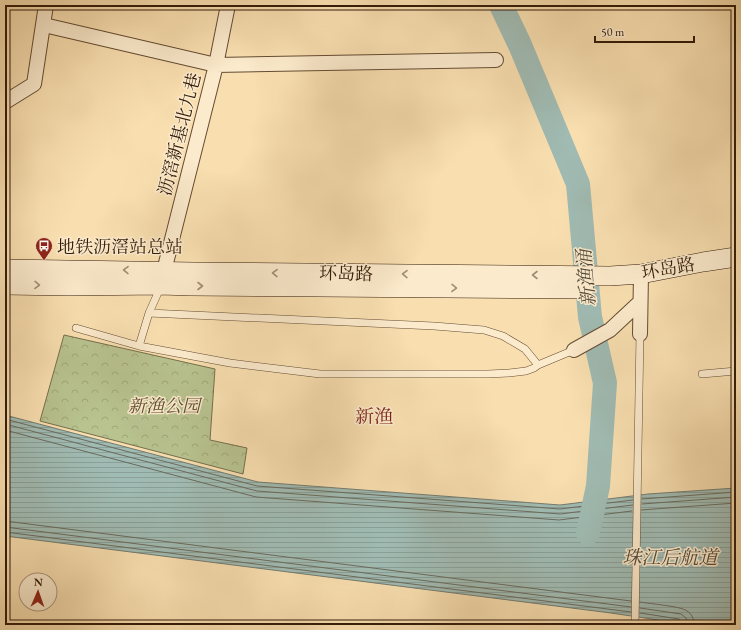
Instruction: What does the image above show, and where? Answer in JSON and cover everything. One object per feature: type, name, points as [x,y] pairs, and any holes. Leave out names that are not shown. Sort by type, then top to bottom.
[{"type":"main road","name":"环岛路","points":[[5,269],[163,278],[610,282],[640,287],[703,262],[736,257]]},
{"type":"main road","name":"环岛路","points":[[5,285],[69,286],[163,278]]},
{"type":"street","points":[[5,102],[34,84],[46,5]]},
{"type":"street","name":"沥滘新基北九巷","points":[[163,278],[216,65],[228,5]]},
{"type":"street","points":[[44,25],[216,65],[496,60]]},
{"type":"street","points":[[574,350],[610,330],[640,287]]},
{"type":"street","points":[[640,287],[640,334]]},
{"type":"lane","points":[[139,346],[149,313],[163,278]]},
{"type":"lane","points":[[149,313],[434,326],[484,330],[502,336],[525,349],[538,365]]},
{"type":"lane","points":[[76,328],[139,346],[230,363],[320,374],[502,373],[526,371],[574,350]]},
{"type":"lane","points":[[635,625],[640,334]]},
{"type":"lane","points":[[702,374],[736,371]]},
{"type":"green space","name":"新渔公园","points":[[64,335],[215,369],[210,440],[247,448],[243,474],[40,421]]},
{"type":"water","name":"珠江后航道","points":[[5,415],[258,482],[560,505],[648,494],[736,488],[736,625],[692,625],[611,613],[5,536]]},
{"type":"waterway","name":"新渔涌","points":[[501,5],[520,45],[578,184],[590,317],[605,383],[598,486],[588,533]]},
{"type":"place","name":"地铁沥滘站总站","points":[[44,261]]},
{"type":"district","name":"新渔","points":[[374,416]]}]
